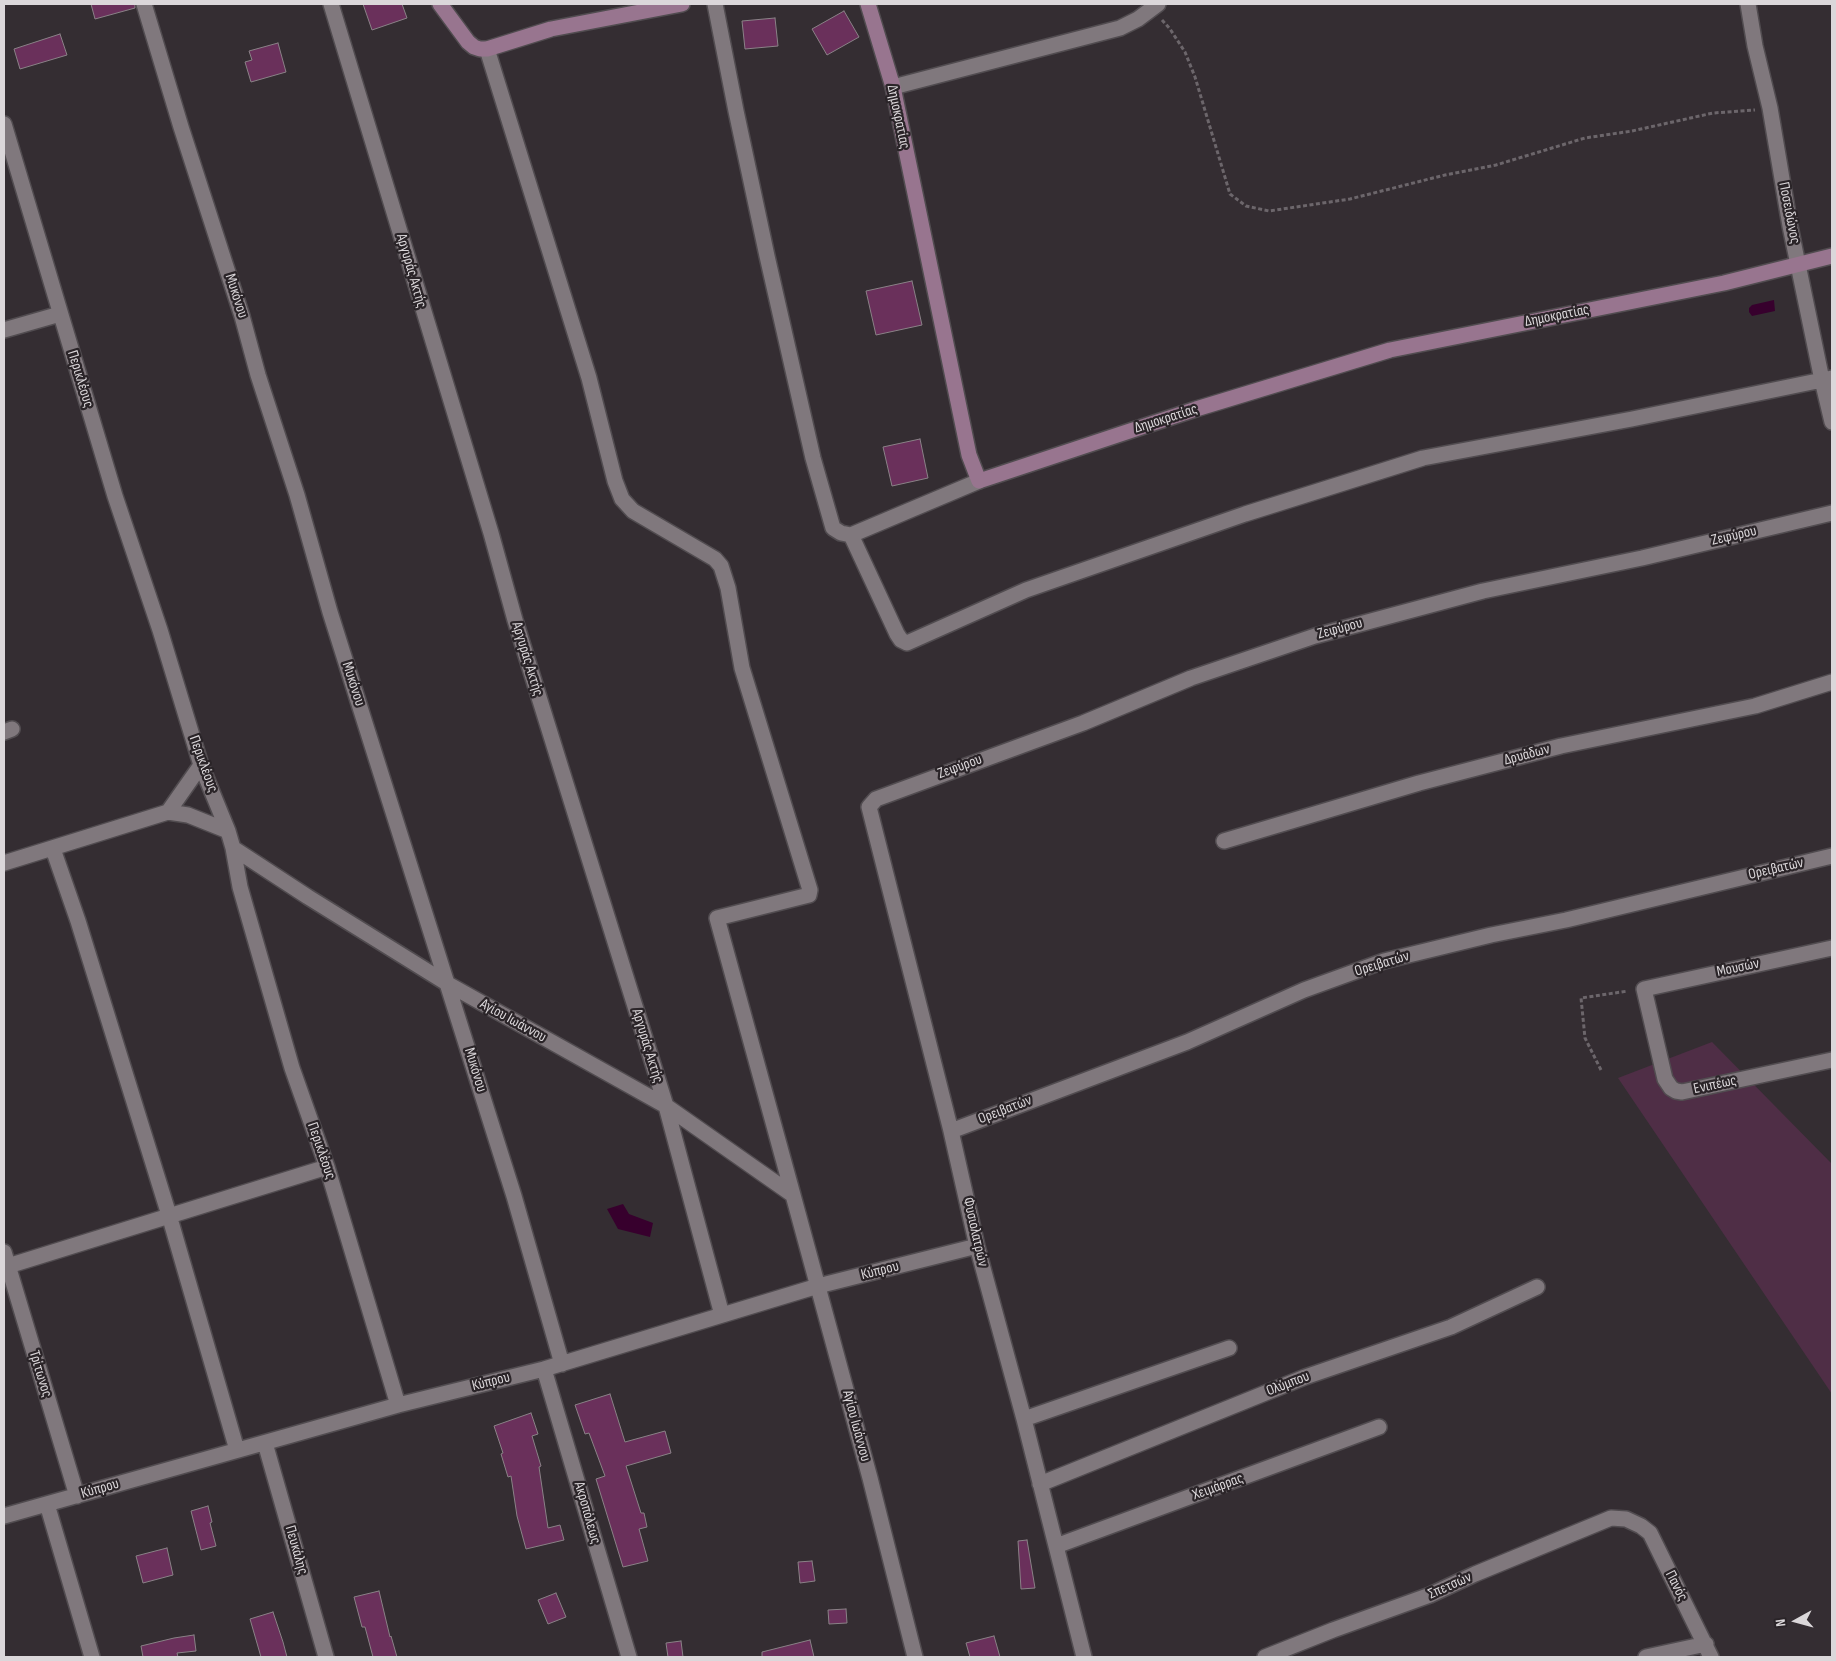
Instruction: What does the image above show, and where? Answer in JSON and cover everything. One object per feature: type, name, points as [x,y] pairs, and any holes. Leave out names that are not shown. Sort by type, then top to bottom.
[{"type":"street","name":"Μυκόνου","points":[[144,4],[184,137],[242,316],[258,375],[297,495],[330,612],[514,1196],[562,1364]]},
{"type":"street","name":"Αργυράς Ακτής","points":[[331,4],[488,524],[518,630],[666,1106],[722,1315]]},
{"type":"street","points":[[440,4],[468,42],[474,47],[487,49],[551,29],[682,4]]},
{"type":"street","points":[[715,4],[738,121],[813,458],[833,528],[841,533],[851,535],[979,480]]},
{"type":"street","name":"Δημοκρατίας","points":[[868,4],[892,87],[969,455],[979,480],[1196,409],[1390,350],[1724,284],[1832,256]]},
{"type":"street","name":"Ποσειδώνος","points":[[1748,4],[1755,46],[1770,108],[1790,226],[1827,379],[1832,422]]},
{"type":"street","points":[[892,87],[1120,28],[1138,19],[1154,5]]},
{"type":"street","name":"Αγίου Ιωάννου","points":[[487,49],[589,378],[615,481],[622,499],[633,510],[714,559],[722,566],[728,588],[742,668],[810,890],[809,895],[717,918],[870,1478],[915,1657]]},
{"type":"street","name":"Περικλέους","points":[[4,124],[115,496],[160,630],[201,765],[228,831],[240,887],[292,1068],[327,1167],[398,1405]]},
{"type":"street","points":[[4,330],[60,314]]},
{"type":"street","points":[[851,535],[897,634],[901,640],[907,643],[1026,590],[1245,514],[1423,458],[1622,421],[1827,379]]},
{"type":"street","name":"Ζεφύρου","points":[[869,807],[876,798],[1083,722],[1191,678],[1315,636],[1483,590],[1642,558],[1832,513]]},
{"type":"street","name":"Δρυάδων","points":[[1224,841],[1438,778],[1562,746],[1755,706],[1832,682]]},
{"type":"street","points":[[168,812],[201,765]]},
{"type":"street","name":"Φυσιολατρών","points":[[869,807],[951,1131],[977,1246],[1024,1419],[1084,1657]]},
{"type":"street","points":[[4,863],[168,812],[188,815],[228,831]]},
{"type":"street","name":"Αγίου Ιωάννου","points":[[233,848],[308,898],[448,984],[666,1106],[793,1195]]},
{"type":"street","points":[[53,849],[78,921],[169,1215],[237,1450]]},
{"type":"street","name":"Ορειβατών","points":[[951,1131],[1187,1042],[1304,990],[1384,961],[1491,935],[1566,920],[1832,856]]},
{"type":"street","name":"Μουσών","points":[[1644,989],[1832,948]]},
{"type":"street","name":"Ενιπέως","points":[[1644,989],[1665,1079],[1676,1091],[1682,1092],[1832,1060]]},
{"type":"street","points":[[6,1259],[169,1215],[327,1167]]},
{"type":"street","name":"Κύπρου","points":[[4,1516],[398,1405],[544,1370],[818,1286],[977,1246]]},
{"type":"street","name":"Τρίτωνος","points":[[6,1259],[77,1496]]},
{"type":"street","name":"Ολύμπου","points":[[1040,1484],[1305,1377],[1451,1327],[1537,1287]]},
{"type":"street","points":[[1024,1419],[1228,1348]]},
{"type":"street","name":"Ακροπόλεως","points":[[544,1370],[629,1657]]},
{"type":"street","name":"Χειμάρρας","points":[[1056,1546],[1379,1428]]},
{"type":"street","name":"Πευκάλης","points":[[265,1443],[326,1657]]},
{"type":"street","points":[[47,1504],[92,1657]]},
{"type":"street","name":"Σπετσών","points":[[1264,1657],[1333,1630],[1430,1596],[1475,1574],[1604,1520],[1620,1518],[1634,1523]]},
{"type":"street","name":"Πανός","points":[[1634,1523],[1650,1533],[1708,1651]]},
{"type":"street","points":[[1646,1657],[1708,1651]]},
{"type":"path","points":[[1154,5],[1185,52],[1195,77],[1230,194],[1246,206],[1269,211],[1350,198],[1444,175],[1496,165],[1585,138],[1632,131],[1713,114],[1770,108]]},
{"type":"path","points":[[1601,1070],[1585,1038],[1581,998],[1644,989]]},
{"type":"shaded area","points":[[1774,300],[1775,311],[1752,316],[1749,312],[1749,308],[1752,305]]},
{"type":"shaded area","points":[[1712,1042],[1832,1164],[1832,1394],[1618,1078]]},
{"type":"shaded area","points":[[623,1204],[629,1214],[653,1223],[650,1237],[618,1229],[607,1209]]},
{"type":"building","points":[[91,4],[135,4],[135,8],[95,19]]},
{"type":"building","points":[[363,4],[402,4],[407,18],[372,30]]},
{"type":"building","points":[[844,11],[859,37],[827,55],[812,29]]},
{"type":"building","points":[[775,18],[778,46],[745,49],[742,21]]},
{"type":"building","points":[[60,34],[67,55],[20,69],[14,49]]},
{"type":"building","points":[[278,43],[286,72],[251,82],[245,62],[252,60],[249,51]]},
{"type":"building","points":[[912,281],[922,325],[876,335],[866,291]]},
{"type":"building","points":[[920,439],[928,478],[892,486],[883,447]]},
{"type":"building","points":[[610,1394],[625,1442],[665,1431],[671,1453],[626,1466],[641,1513],[644,1513],[647,1527],[639,1529],[648,1561],[623,1567],[596,1479],[605,1476],[589,1433],[585,1434],[575,1405]]},
{"type":"building","points":[[531,1413],[538,1434],[532,1436],[541,1466],[539,1467],[548,1528],[560,1525],[564,1540],[526,1549],[517,1516],[511,1476],[508,1477],[501,1454],[503,1453],[494,1426]]},
{"type":"building","points":[[208,1506],[216,1546],[201,1550],[191,1511]]},
{"type":"building","points":[[1027,1540],[1035,1588],[1021,1589],[1018,1541]]},
{"type":"building","points":[[167,1548],[173,1575],[143,1583],[136,1556]]},
{"type":"building","points":[[812,1561],[815,1581],[800,1583],[798,1562]]},
{"type":"building","points":[[379,1591],[397,1657],[373,1657],[365,1627],[362,1627],[354,1597]]},
{"type":"building","points":[[556,1593],[566,1617],[548,1624],[538,1600]]},
{"type":"building","points":[[846,1609],[847,1623],[829,1624],[828,1610]]},
{"type":"building","points":[[273,1612],[287,1657],[261,1657],[250,1619]]},
{"type":"building","points":[[194,1635],[196,1651],[177,1653],[178,1657],[143,1657],[141,1646]]},
{"type":"building","points":[[994,1636],[1000,1657],[970,1657],[966,1643]]},
{"type":"building","points":[[810,1640],[814,1657],[762,1657],[762,1652]]},
{"type":"building","points":[[681,1641],[683,1657],[668,1657],[666,1643]]}]
